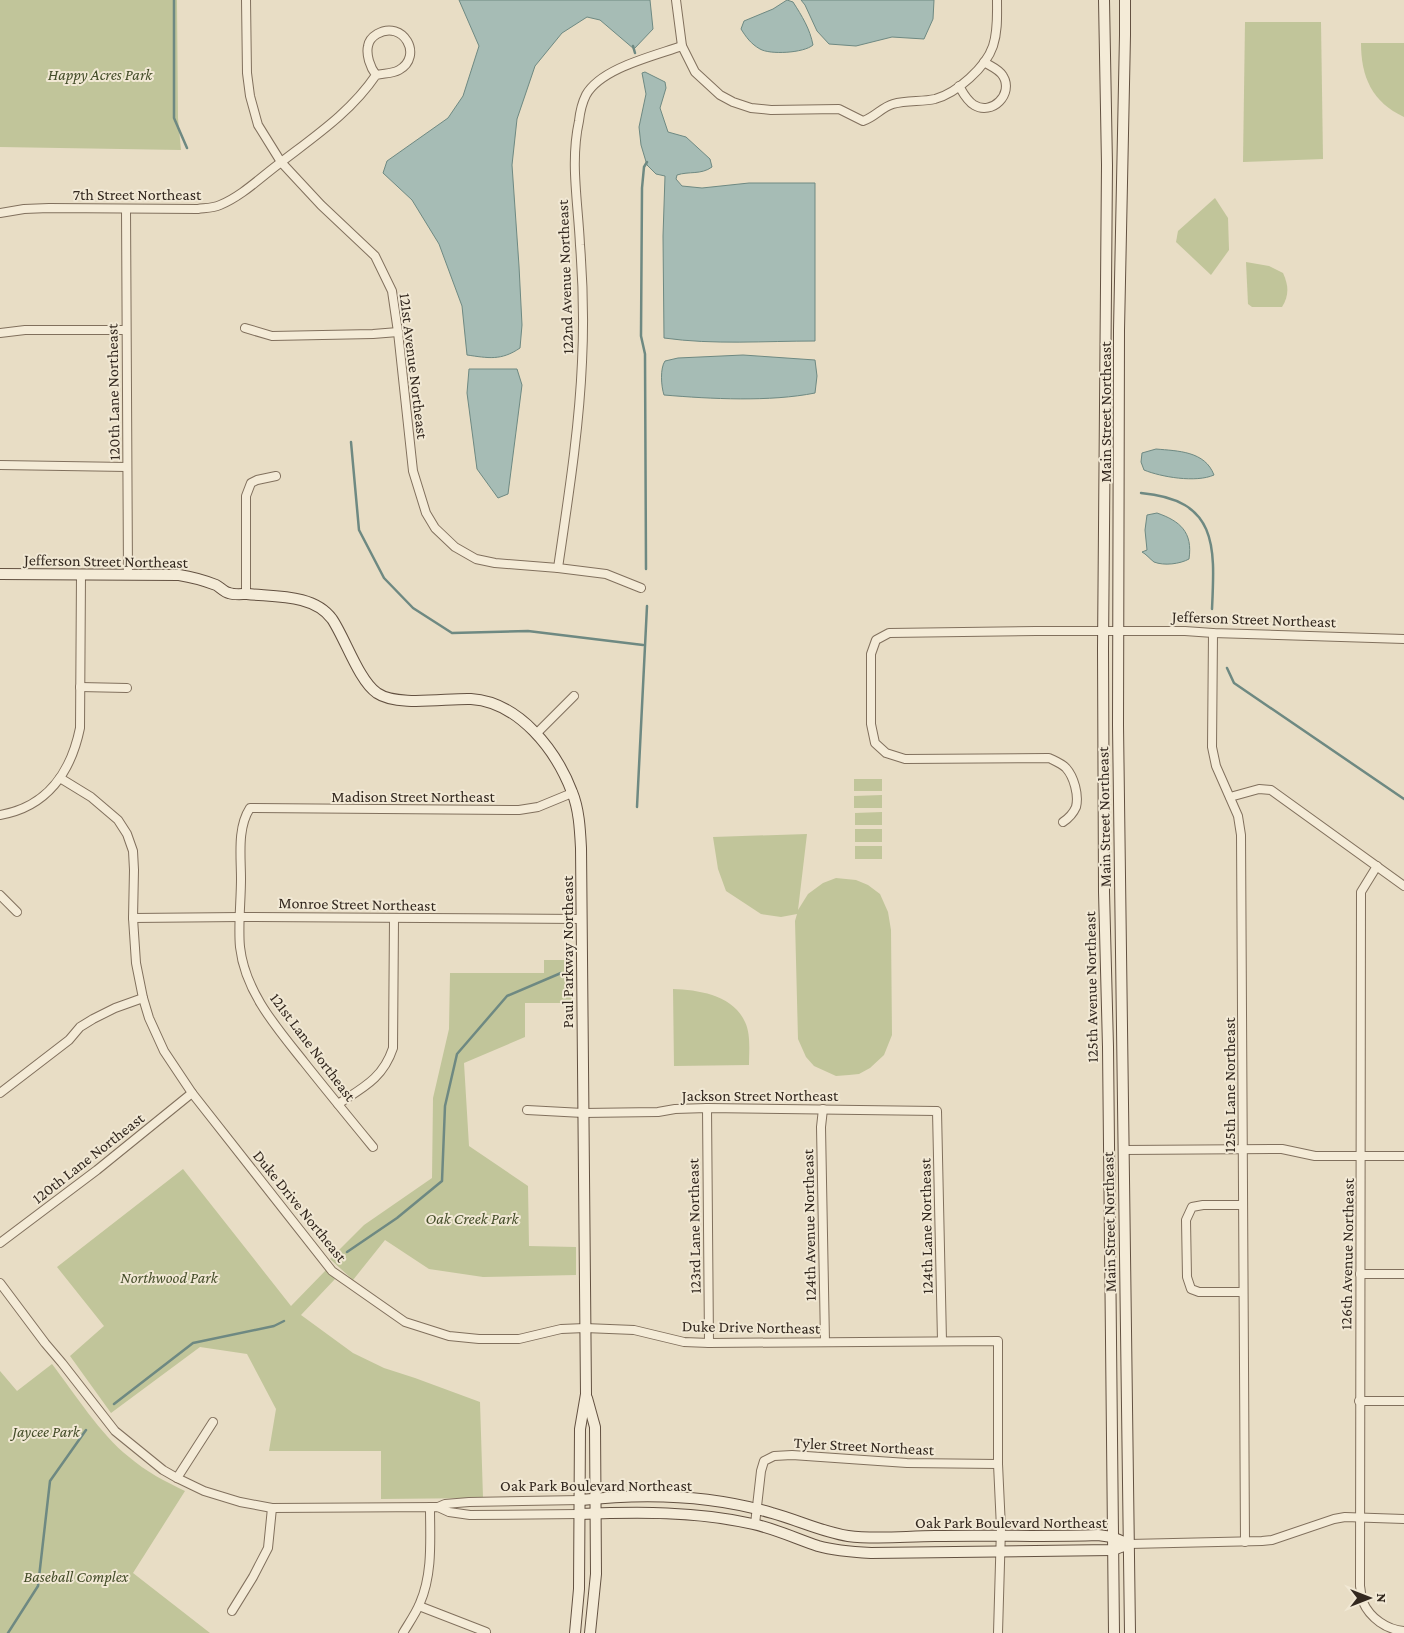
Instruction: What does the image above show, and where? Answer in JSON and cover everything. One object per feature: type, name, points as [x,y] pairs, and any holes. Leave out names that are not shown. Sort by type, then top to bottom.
[{"type":"main road","name":"Main Street Northeast","points":[[1104,0],[1107,165],[1104,631]]},
{"type":"main road","name":"Main Street Northeast","points":[[1125,0],[1119,330],[1118,725],[1130,1633]]},
{"type":"main road","name":"Jefferson Street Northeast","points":[[0,574],[179,575],[200,578],[228,593],[297,599],[319,606],[331,619],[362,676],[376,693],[386,698],[406,700],[472,699],[492,703],[511,713],[537,734],[562,771],[572,793]]},
{"type":"main road","name":"125th Avenue Northeast","points":[[1104,631],[1104,892],[1109,1192]]},
{"type":"main road","name":"Paul Parkway Northeast","points":[[572,793],[578,812],[582,848],[581,919],[586,1394],[580,1428],[579,1589],[575,1633]]},
{"type":"main road","name":"Main Street Northeast","points":[[1109,1192],[1114,1633]]},
{"type":"main road","name":"Paul Parkway Northeast","points":[[586,1394],[595,1427],[596,1574],[590,1633]]},
{"type":"main road","name":"Oak Park Boulevard Northeast","points":[[581,1500],[638,1497],[726,1502],[758,1509],[848,1536],[1112,1537],[1129,1544]]},
{"type":"main road","name":"Oak Park Boulevard Northeast","points":[[579,1514],[643,1512],[696,1514],[755,1524],[819,1546],[871,1553],[1113,1550],[1129,1544]]},
{"type":"street","name":"121st Avenue Northeast","points":[[246,0],[247,73],[250,96],[258,124],[281,162],[321,205],[375,256],[392,291],[413,471],[426,513],[435,528],[456,547],[476,559],[495,563],[558,568]]},
{"type":"street","points":[[676,0],[682,46],[695,72],[720,95],[751,108],[770,110],[839,109],[863,121],[870,119],[882,108],[893,104],[935,99],[959,86],[972,76],[993,48],[997,30],[997,0]]},
{"type":"street","points":[[386,30],[397,31],[405,36],[409,45],[410,58],[407,64],[400,70],[376,75],[372,70],[367,53],[371,38],[386,30]]},
{"type":"street","name":"122nd Avenue Northeast","points":[[558,568],[572,470],[582,363],[581,262],[574,162],[575,138],[580,113],[587,95],[609,74],[682,46]]},
{"type":"street","points":[[959,86],[973,105],[980,108],[995,106],[1006,89],[1003,76],[984,62]]},
{"type":"street","name":"7th Street Northeast","points":[[0,214],[24,209],[49,208],[198,209],[218,206],[231,199],[326,128],[350,107],[376,75]]},
{"type":"street","name":"120th Lane Northeast","points":[[126,209],[125,330],[128,575]]},
{"type":"street","points":[[245,328],[272,336],[398,332]]},
{"type":"street","points":[[0,333],[26,330],[125,330]]},
{"type":"street","points":[[0,465],[127,467]]},
{"type":"street","points":[[246,594],[246,496],[251,483],[276,476]]},
{"type":"street","points":[[558,568],[606,574],[641,588]]},
{"type":"street","points":[[0,815],[24,808],[46,795],[60,778],[76,747],[80,728],[81,574]]},
{"type":"street","name":"Jefferson Street Northeast","points":[[1063,822],[1071,816],[1076,806],[1076,793],[1068,770],[1059,762],[1048,758],[905,759],[893,756],[879,748],[875,743],[871,724],[871,654],[876,640],[889,633],[1104,631],[1185,631],[1404,639]]},
{"type":"street","name":"125th Lane Northeast","points":[[1213,633],[1212,747],[1216,766],[1238,816],[1241,835],[1245,1542]]},
{"type":"street","points":[[80,687],[127,688]]},
{"type":"street","points":[[537,734],[574,696]]},
{"type":"street","name":"Duke Drive Northeast","points":[[60,778],[92,797],[118,820],[127,834],[133,851],[133,918],[136,963],[149,1018],[164,1051],[192,1093],[332,1271],[405,1322],[449,1336],[479,1339],[519,1339],[561,1328],[585,1328],[634,1330],[684,1342],[709,1343],[998,1341],[998,1464]]},
{"type":"street","points":[[1230,797],[1259,789],[1271,790],[1404,886]]},
{"type":"street","name":"Madison Street Northeast","points":[[250,808],[518,810],[544,805],[572,793]]},
{"type":"street","name":"121st Lane Northeast","points":[[250,808],[243,823],[240,947],[252,990],[276,1027],[374,1148]]},
{"type":"street","name":"126th Avenue Northeast","points":[[1377,866],[1361,892],[1360,1586],[1363,1602],[1370,1613],[1379,1622],[1395,1630],[1404,1631]]},
{"type":"street","points":[[0,896],[17,912]]},
{"type":"street","name":"Monroe Street Northeast","points":[[133,918],[581,919]]},
{"type":"street","points":[[338,1104],[378,1076],[388,1061],[393,1048],[394,919]]},
{"type":"street","points":[[0,1093],[69,1040],[92,1019],[143,998]]},
{"type":"street","name":"120th Lane Northeast","points":[[0,1243],[97,1170],[192,1093]]},
{"type":"street","name":"Jackson Street Northeast","points":[[583,1113],[658,1112],[675,1109],[706,1108],[938,1111]]},
{"type":"street","name":"123rd Lane Northeast","points":[[706,1108],[709,1343]]},
{"type":"street","name":"124th Avenue Northeast","points":[[823,1109],[825,1342]]},
{"type":"street","points":[[527,1110],[583,1113]]},
{"type":"street","name":"124th Lane Northeast","points":[[938,1111],[942,1341]]},
{"type":"street","points":[[1123,1150],[1282,1149],[1315,1156],[1404,1156]]},
{"type":"street","points":[[1243,1205],[1203,1205],[1192,1208],[1186,1220],[1186,1277],[1191,1289],[1199,1292],[1243,1292]]},
{"type":"street","points":[[1360,1274],[1404,1274]]},
{"type":"street","name":"Oak Park Boulevard Northeast","points":[[0,1283],[44,1343],[115,1431],[163,1470],[204,1490],[240,1502],[272,1508],[434,1507],[469,1502],[581,1500]]},
{"type":"street","points":[[1359,1401],[1404,1401]]},
{"type":"street","points":[[177,1478],[213,1422]]},
{"type":"street","name":"Tyler Street Northeast","points":[[755,1524],[761,1471],[764,1461],[774,1456],[792,1455],[907,1463],[998,1464]]},
{"type":"street","points":[[998,1464],[1001,1552],[998,1633]]},
{"type":"street","points":[[403,1633],[419,1606],[428,1578],[434,1507]]},
{"type":"street","name":"Oak Park Boulevard Northeast","points":[[434,1507],[449,1512],[470,1515],[579,1514]]},
{"type":"street","points":[[232,1611],[268,1548],[272,1508]]},
{"type":"street","points":[[1129,1544],[1272,1540],[1334,1518],[1404,1519]]},
{"type":"street","points":[[419,1606],[486,1632]]},
{"type":"green space","name":"Happy Acres Park","points":[[0,0],[177,0],[178,118],[181,150],[0,147]]},
{"type":"green space","points":[[1245,22],[1321,22],[1323,159],[1243,162]]},
{"type":"green space","points":[[1361,43],[1404,43],[1404,117],[1384,104],[1370,87],[1363,67]]},
{"type":"green space","points":[[1215,198],[1228,218],[1229,250],[1211,275],[1176,242],[1178,231]]},
{"type":"green space","points":[[1246,262],[1269,266],[1283,273],[1287,291],[1282,307],[1252,307],[1248,304]]},
{"type":"green space","points":[[854,779],[882,779],[882,791],[854,791]]},
{"type":"green space","points":[[882,795],[882,808],[854,808],[854,796]]},
{"type":"green space","points":[[882,812],[882,825],[855,825],[855,813]]},
{"type":"green space","points":[[855,829],[882,829],[882,842],[855,842]]},
{"type":"green space","points":[[807,834],[798,910],[808,894],[823,883],[836,878],[856,880],[868,885],[880,894],[888,912],[891,930],[892,1035],[884,1055],[870,1068],[859,1074],[836,1076],[814,1066],[806,1057],[798,1039],[795,921],[797,914],[781,917],[761,914],[726,891],[718,869],[713,837]]},
{"type":"green space","points":[[855,846],[882,846],[882,859],[855,859]]},
{"type":"green space","name":"Oak Creek Park","points":[[544,960],[572,960],[572,1003],[525,1003],[525,1037],[464,1063],[469,1146],[528,1186],[529,1246],[576,1247],[576,1275],[483,1277],[429,1269],[385,1240],[353,1280],[330,1259],[364,1225],[432,1178],[433,1098],[449,1029],[450,973],[544,973]]},
{"type":"green space","points":[[673,989],[694,991],[714,996],[724,1000],[740,1013],[748,1032],[749,1065],[674,1066]]},
{"type":"green space","name":"Northwood Park","points":[[183,1169],[291,1306],[326,1270],[335,1279],[301,1315],[353,1353],[384,1368],[480,1402],[483,1498],[381,1499],[381,1451],[269,1451],[276,1409],[247,1354],[200,1347],[111,1413],[70,1356],[104,1326],[57,1267]]},
{"type":"green space","name":"Baseball Complex","points":[[52,1364],[79,1401],[118,1448],[149,1472],[185,1491],[133,1573],[210,1633],[0,1633],[0,1371],[17,1391]]},
{"type":"water","points":[[459,0],[650,0],[653,29],[634,49],[600,20],[587,17],[562,33],[535,66],[517,119],[512,165],[522,325],[520,348],[507,355],[494,358],[467,355],[462,306],[439,244],[412,200],[383,173],[387,161],[448,118],[463,96],[479,46]]},
{"type":"water","points":[[787,0],[793,2],[810,34],[813,45],[802,50],[787,52],[771,52],[760,49],[749,40],[741,29],[744,21],[773,9]]},
{"type":"water","points":[[801,0],[934,0],[933,19],[924,39],[892,37],[856,46],[829,44],[817,31]]},
{"type":"water","points":[[645,72],[665,82],[666,88],[660,108],[668,132],[686,137],[710,159],[712,167],[708,169],[677,175],[676,179],[682,186],[702,188],[749,183],[815,183],[815,341],[720,342],[664,338],[663,236],[665,176],[656,174],[647,165],[641,145],[639,127],[646,94],[642,73]]},
{"type":"water","points":[[743,355],[815,360],[817,376],[815,393],[760,399],[664,395],[662,368],[665,361],[678,358]]},
{"type":"water","points":[[469,369],[517,369],[522,385],[508,494],[498,498],[477,469],[467,393]]},
{"type":"water","points":[[1156,449],[1182,452],[1197,457],[1210,467],[1214,475],[1198,479],[1188,479],[1160,475],[1144,470],[1141,462],[1142,453]]},
{"type":"water","points":[[1157,513],[1172,520],[1183,529],[1189,542],[1189,559],[1177,563],[1162,564],[1154,562],[1142,552],[1147,550],[1145,530],[1147,515]]},
{"type":"waterway","points":[[174,0],[174,118],[187,148]]},
{"type":"waterway","points":[[633,46],[635,53]]},
{"type":"waterway","points":[[646,569],[645,354],[641,336],[642,188],[644,167],[647,162]]},
{"type":"waterway","points":[[351,442],[359,530],[384,578],[413,608],[452,633],[528,631],[643,645]]},
{"type":"waterway","points":[[1141,493],[1166,497],[1185,505],[1198,516],[1206,530],[1211,546],[1213,565],[1212,609]]},
{"type":"waterway","points":[[637,807],[647,606]]},
{"type":"waterway","points":[[1227,668],[1234,683],[1404,799]]},
{"type":"waterway","points":[[347,1252],[397,1218],[442,1181],[445,1106],[457,1054],[507,996],[561,973]]},
{"type":"waterway","points":[[114,1404],[193,1343],[274,1326],[284,1321]]},
{"type":"waterway","points":[[8,1633],[38,1586],[50,1481],[86,1430]]},
{"type":"park label","name":"Jaycee Park","points":[[46,1431]]}]
